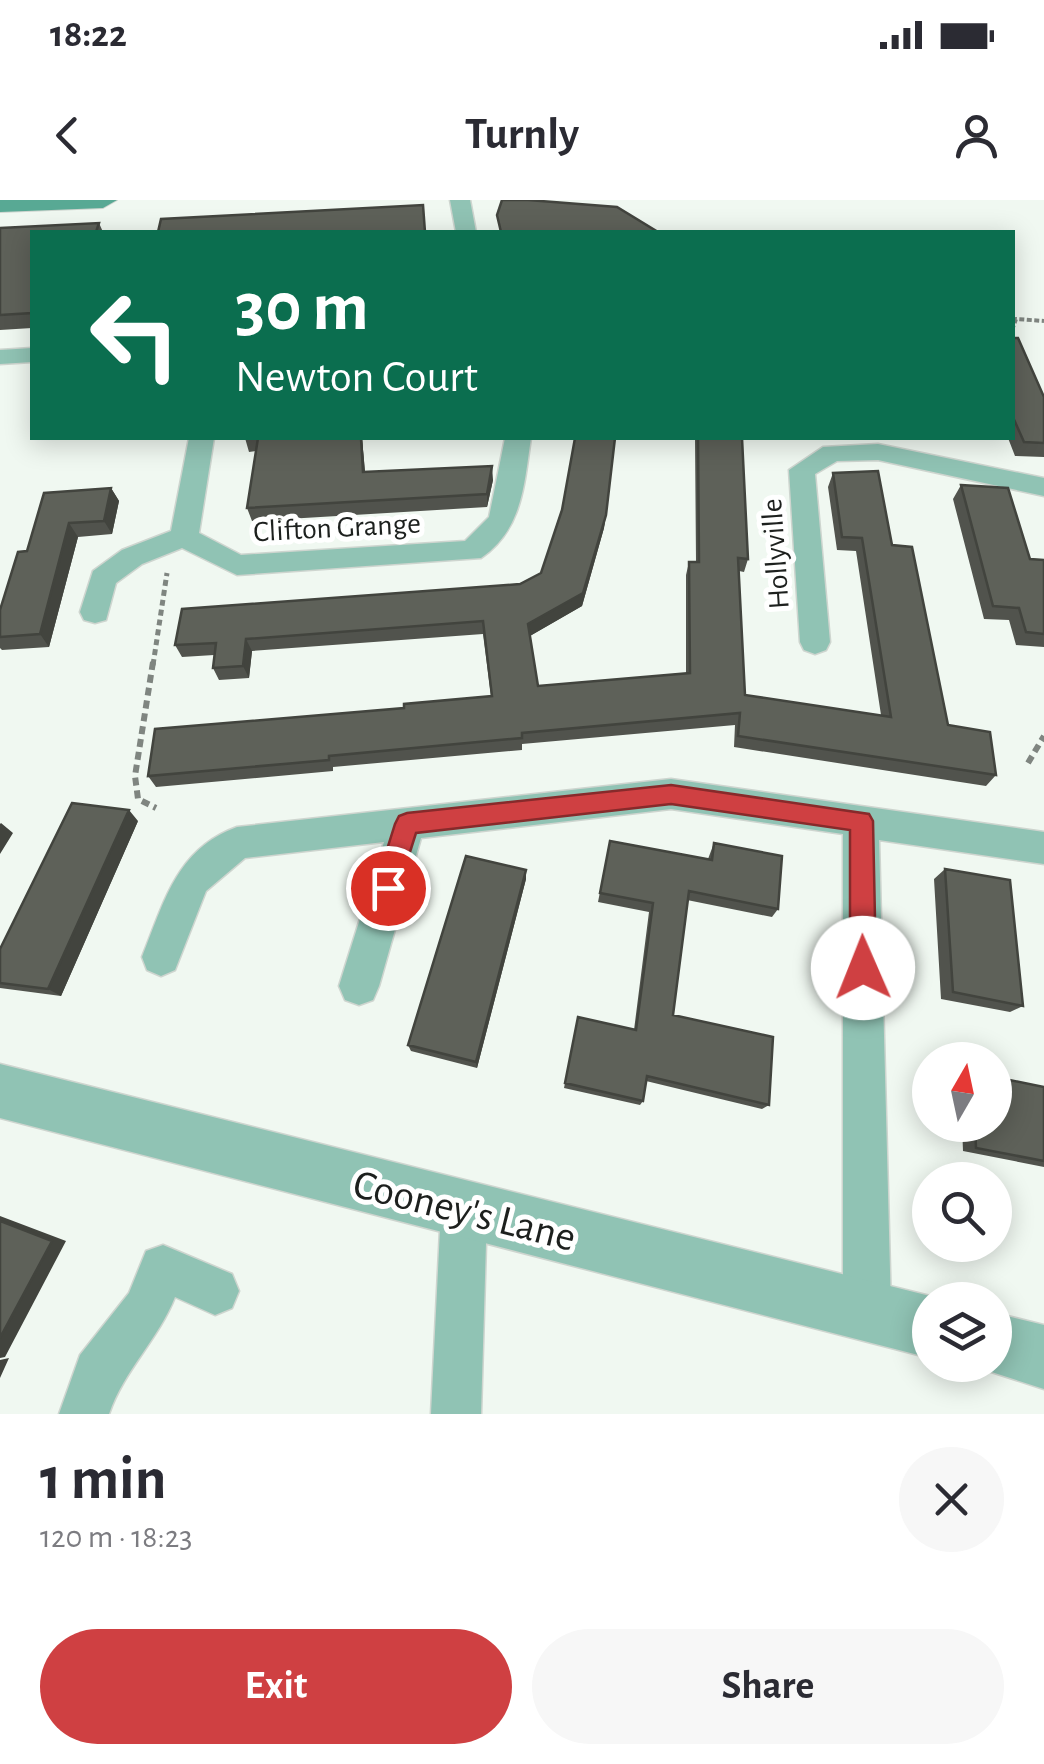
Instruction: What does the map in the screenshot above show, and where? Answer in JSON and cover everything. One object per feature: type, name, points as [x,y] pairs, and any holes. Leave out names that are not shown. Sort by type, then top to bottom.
[{"type":"main road","points":[[0,204],[103,200]]},
{"type":"street","points":[[460,200],[466,230]]},
{"type":"street","points":[[0,358],[30,354]]},
{"type":"street","points":[[94,612],[103,578],[132,557],[173,542],[200,440]]},
{"type":"street","name":"Clifton Grange","points":[[173,542],[237,565],[471,551],[490,541],[501,527],[518,440]]},
{"type":"street","points":[[963,440],[973,472]]},
{"type":"street","name":"Hollyville","points":[[814,642],[802,470],[832,453],[878,452],[1044,487]]},
{"type":"street","points":[[161,956],[192,880],[236,843],[671,794],[1044,848]]},
{"type":"street","points":[[861,821],[867,1310]]},
{"type":"street","points":[[359,986],[407,824]]},
{"type":"street","name":"Cooney's Lane","points":[[0,1091],[912,1321]]},
{"type":"street","points":[[456,1414],[464,1209]]},
{"type":"street","points":[[84,1414],[98,1373],[146,1310],[162,1268],[215,1291]]},
{"type":"street","points":[[1012,1349],[1044,1357]]},
{"type":"path","points":[[1015,322],[1044,321]]},
{"type":"path","points":[[156,808],[138,799],[135,776],[173,542]]},
{"type":"path","points":[[1028,763],[1044,736]]},
{"type":"building","points":[[502,200],[617,207],[655,230],[501,230],[497,215]]},
{"type":"building","points":[[423,205],[425,230],[158,230],[161,219]]},
{"type":"building","points":[[99,223],[97,230],[30,230],[30,313],[0,315],[0,228]]},
{"type":"building","points":[[1015,338],[1044,397],[1044,443],[1024,442],[1015,422]]},
{"type":"building","points":[[258,440],[361,440],[363,472],[492,466],[487,494],[247,508]]},
{"type":"building","points":[[575,440],[615,440],[606,515],[583,593],[528,624],[538,686],[690,673],[689,562],[699,562],[698,440],[742,440],[748,559],[738,558],[745,695],[891,717],[862,538],[842,537],[833,473],[878,471],[892,545],[912,547],[948,725],[990,732],[996,775],[738,736],[740,713],[522,733],[522,738],[329,756],[329,760],[148,776],[155,729],[404,708],[404,704],[492,696],[483,621],[246,639],[243,666],[213,668],[216,643],[175,645],[182,609],[520,584],[541,573],[562,510]]},
{"type":"building","points":[[961,485],[1008,488],[1030,559],[1044,560],[1044,634],[1026,632],[1019,608],[993,606]]},
{"type":"building","points":[[111,488],[104,521],[69,523],[40,634],[0,637],[0,610],[18,552],[27,551],[44,493]]},
{"type":"building","points":[[72,803],[129,810],[48,989],[0,983],[0,949]]},
{"type":"building","points":[[610,841],[712,860],[714,843],[782,856],[778,909],[689,891],[673,1015],[773,1037],[769,1105],[647,1076],[643,1101],[565,1083],[578,1017],[636,1030],[653,903],[600,893]]},
{"type":"building","points":[[466,856],[526,870],[476,1062],[408,1045]]},
{"type":"building","points":[[945,869],[1010,880],[1023,1006],[953,992]]},
{"type":"building","points":[[1012,1080],[1044,1087],[1044,1161],[976,1148],[976,1142],[1012,1142]]},
{"type":"building","points":[[0,1221],[52,1241],[0,1338]]},
{"type":"route","points":[[388,888],[407,824],[671,794],[861,821],[863,968]]}]
